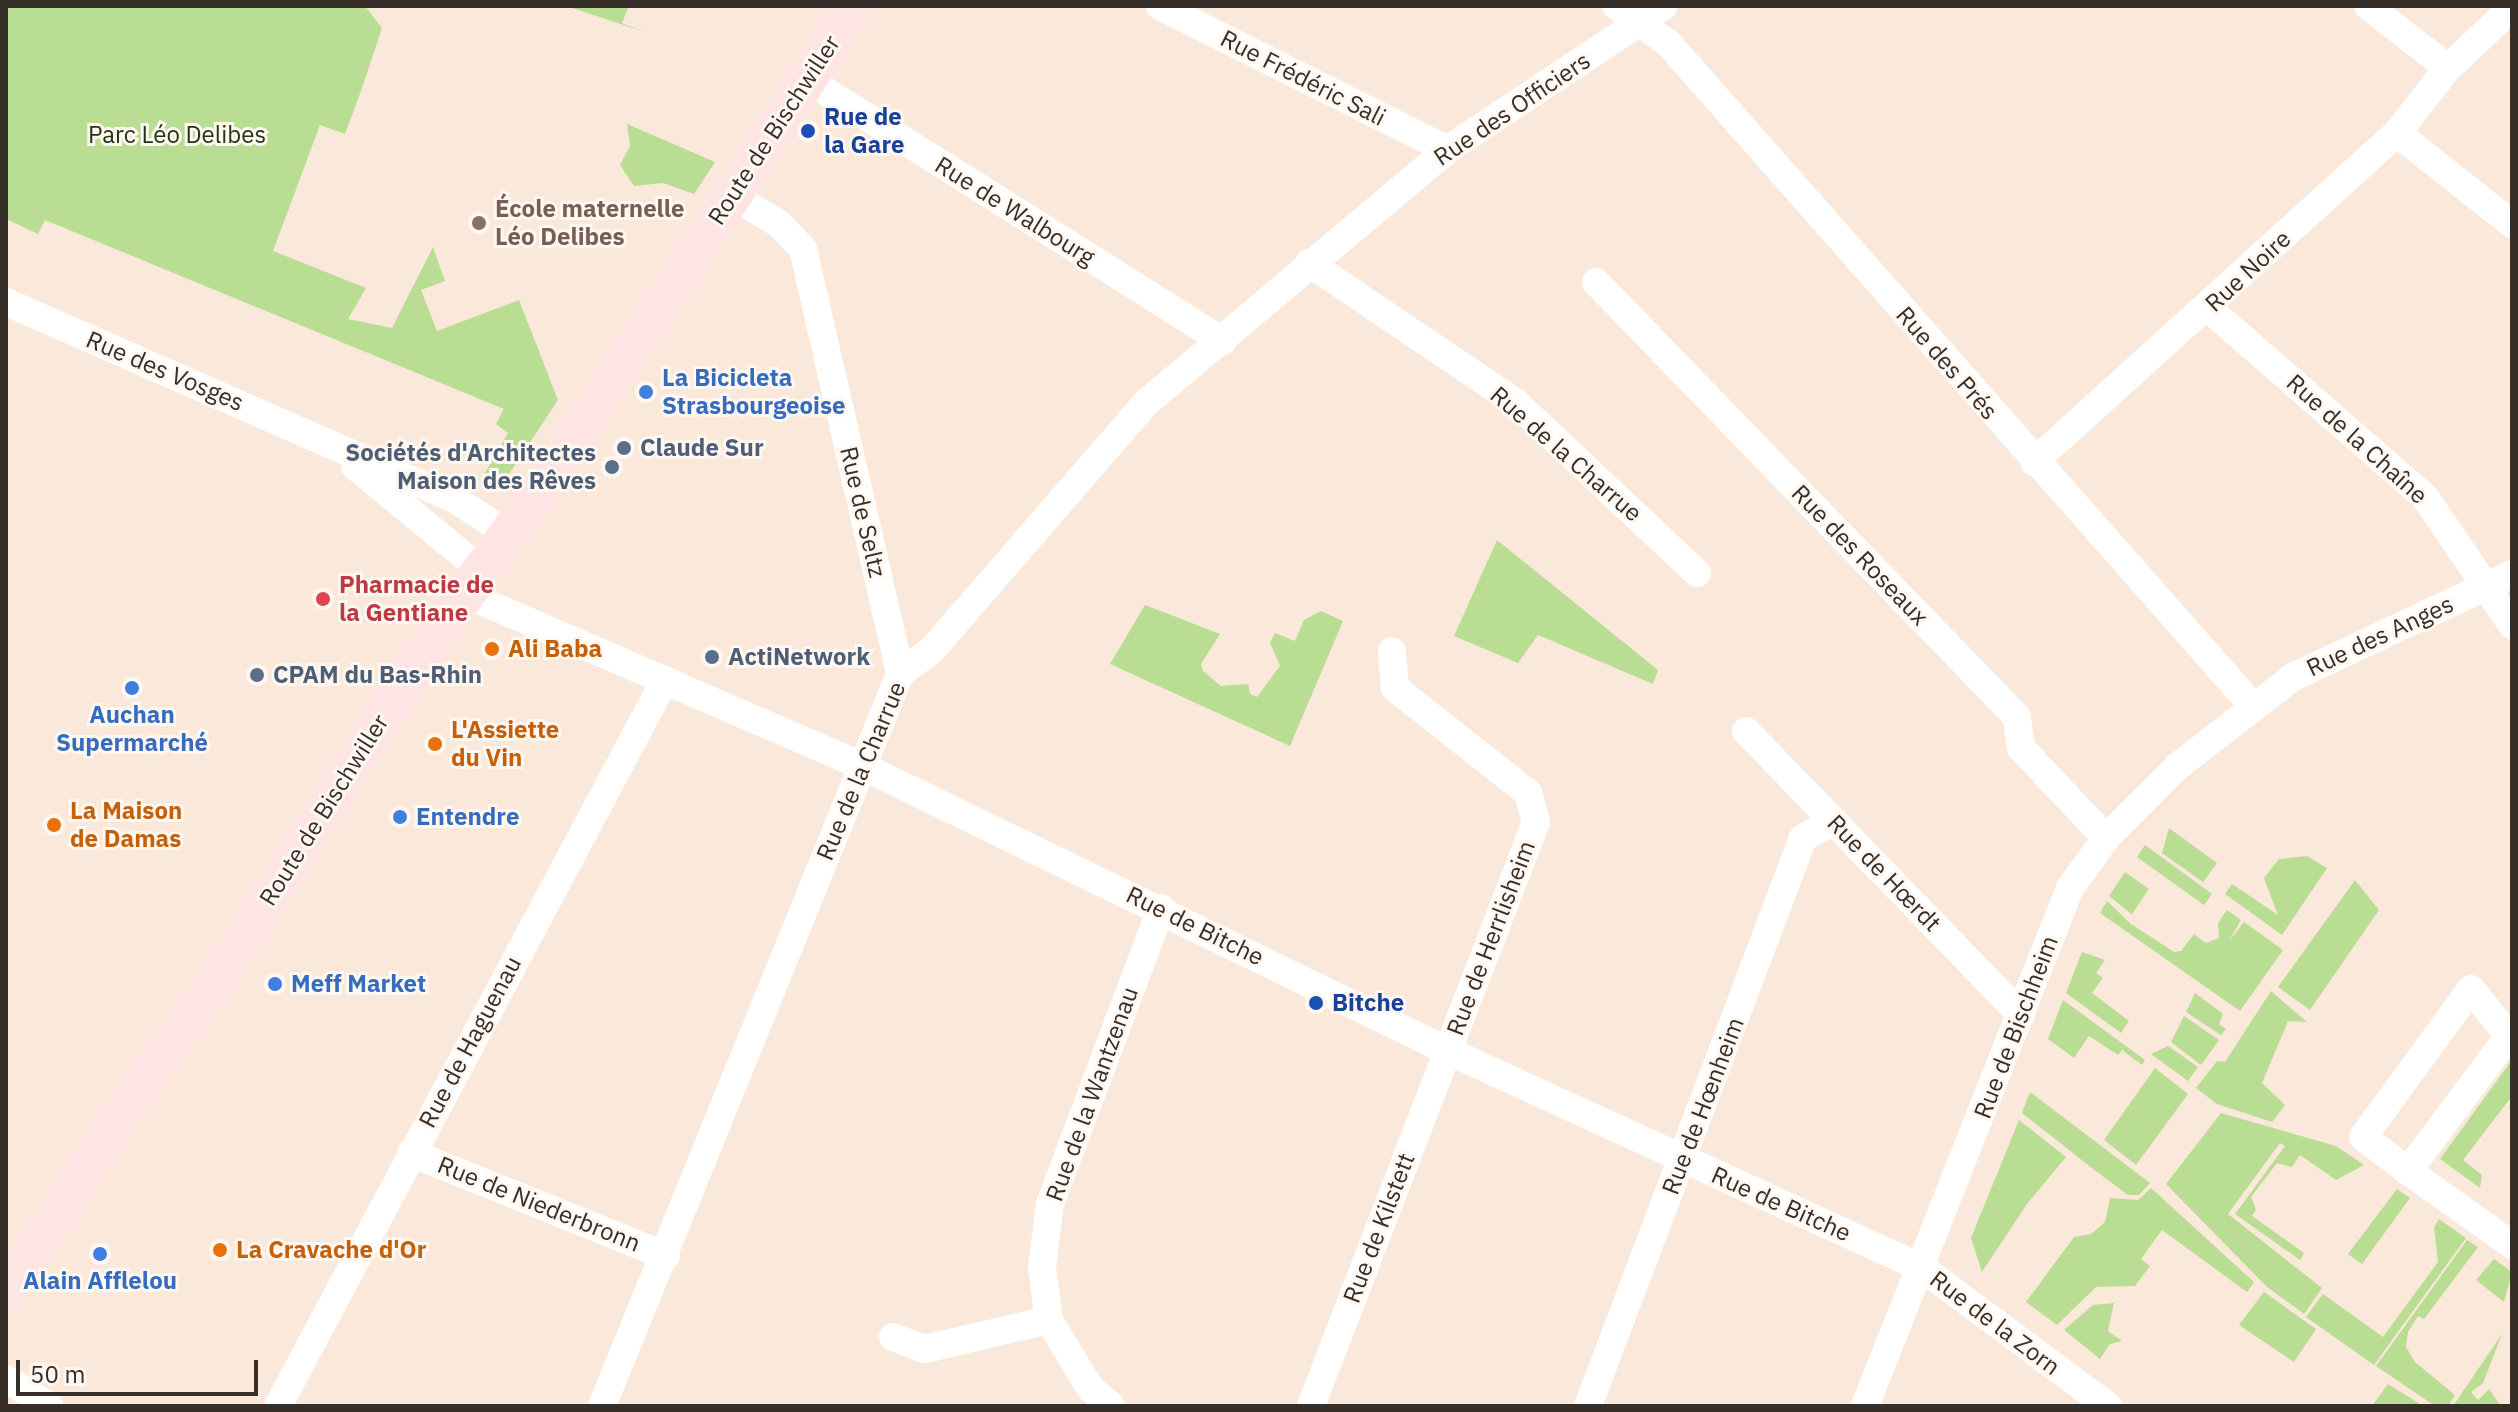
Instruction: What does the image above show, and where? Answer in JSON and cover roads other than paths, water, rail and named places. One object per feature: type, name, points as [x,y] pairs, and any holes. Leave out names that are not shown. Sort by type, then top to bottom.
[{"type":"main road","name":"Route de Bischwiller","points":[[6,1295],[132,1099],[209,993],[321,809],[473,582],[544,486],[854,6]]},
{"type":"street","name":"Rue Frédéric Sali","points":[[1160,6],[1447,150]]},
{"type":"street","name":"Rue des Prés","points":[[1616,6],[1668,43],[2034,462],[2253,706]]},
{"type":"street","name":"Rue des Officiers","points":[[1364,217],[1447,150],[1664,6]]},
{"type":"street","points":[[2368,6],[2448,68]]},
{"type":"street","name":"Rue Noire","points":[[2034,462],[2208,308],[2397,133],[2448,68],[2512,8]]},
{"type":"street","name":"Rue de Walbourg","points":[[808,80],[1223,341]]},
{"type":"street","points":[[2397,133],[2512,224]]},
{"type":"street","name":"Rue de Seltz","points":[[733,196],[779,224],[803,249],[900,674]]},
{"type":"street","name":"Rue de la Charrue","points":[[602,1406],[666,1256],[860,765],[900,674],[931,651],[1147,402],[1223,341],[1364,217]]},
{"type":"street","name":"Rue de la Charrue","points":[[1309,263],[1515,402],[1697,573]]},
{"type":"street","name":"Rue des Roseaux","points":[[1596,282],[2017,717],[2021,748],[2106,838]]},
{"type":"street","name":"Rue des Vosges","points":[[6,302],[456,500],[507,533]]},
{"type":"street","name":"Rue de la Chaîne","points":[[2208,308],[2425,497],[2512,625]]},
{"type":"street","name":"Rue des Vosges","points":[[324,440],[473,582]]},
{"type":"street","name":"Rue des Anges","points":[[2253,706],[2293,677],[2512,574]]},
{"type":"street","name":"Rue de Bitche","points":[[473,582],[665,680],[860,765],[1161,908],[1448,1051],[1922,1268]]},
{"type":"street","name":"Rue de Herrlisheim","points":[[1392,651],[1395,688],[1528,793],[1536,822],[1448,1051]]},
{"type":"street","name":"Rue de Haguenau","points":[[278,1406],[665,680]]},
{"type":"street","name":"Rue de Bischheim","points":[[1865,1406],[2070,888],[2106,838],[2178,766],[2253,706]]},
{"type":"street","name":"Rue de Hœrdt","points":[[1746,731],[2021,1015]]},
{"type":"street","name":"Rue de Hœnheim","points":[[1588,1406],[1803,838],[1834,821]]},
{"type":"street","name":"Rue de la Wantzenau","points":[[1111,1406],[1090,1388],[1049,1320],[1042,1268],[1050,1204],[1161,908]]},
{"type":"street","points":[[2408,1171],[2509,1036],[2471,989],[2363,1137],[2408,1171],[2512,1245]]},
{"type":"street","name":"Rue de Kilstett","points":[[1311,1406],[1448,1051]]},
{"type":"street","name":"Rue de Niederbronn","points":[[411,1153],[666,1256]]},
{"type":"street","name":"Rue de la Zorn","points":[[1922,1268],[2108,1406]]},
{"type":"street","points":[[893,1337],[925,1349],[1049,1320]]},
{"type":"street","points":[[6,1379],[49,1406]]},
{"type":"place","name":"Rue de la Gare","points":[[808,131]]},
{"type":"place","name":"École maternelle Léo Delibes","points":[[479,223]]},
{"type":"place","name":"La Bicicleta Strasbourgeoise","points":[[646,392]]},
{"type":"place","name":"Claude Sur","points":[[624,448]]},
{"type":"place","name":"Sociétés d'Architectes Maison des Rêves","points":[[612,467]]},
{"type":"place","name":"Pharmacie de la Gentiane","points":[[323,599]]},
{"type":"place","name":"Ali Baba","points":[[492,649]]},
{"type":"place","name":"ActiNetwork","points":[[712,657]]},
{"type":"place","name":"CPAM du Bas-Rhin","points":[[257,675]]},
{"type":"place","name":"Auchan Supermarché","points":[[132,688]]},
{"type":"place","name":"L'Assiette du Vin","points":[[435,744]]},
{"type":"place","name":"Entendre","points":[[400,817]]},
{"type":"place","name":"La Maison de Damas","points":[[54,825]]},
{"type":"place","name":"Meff Market","points":[[275,984]]},
{"type":"place","name":"Bitche","points":[[1316,1003]]},
{"type":"place","name":"La Cravache d'Or","points":[[220,1250]]},
{"type":"place","name":"Alain Afflelou","points":[[100,1254]]},
{"type":"park label","name":"Parc Léo Delibes","points":[[177,135]]}]
